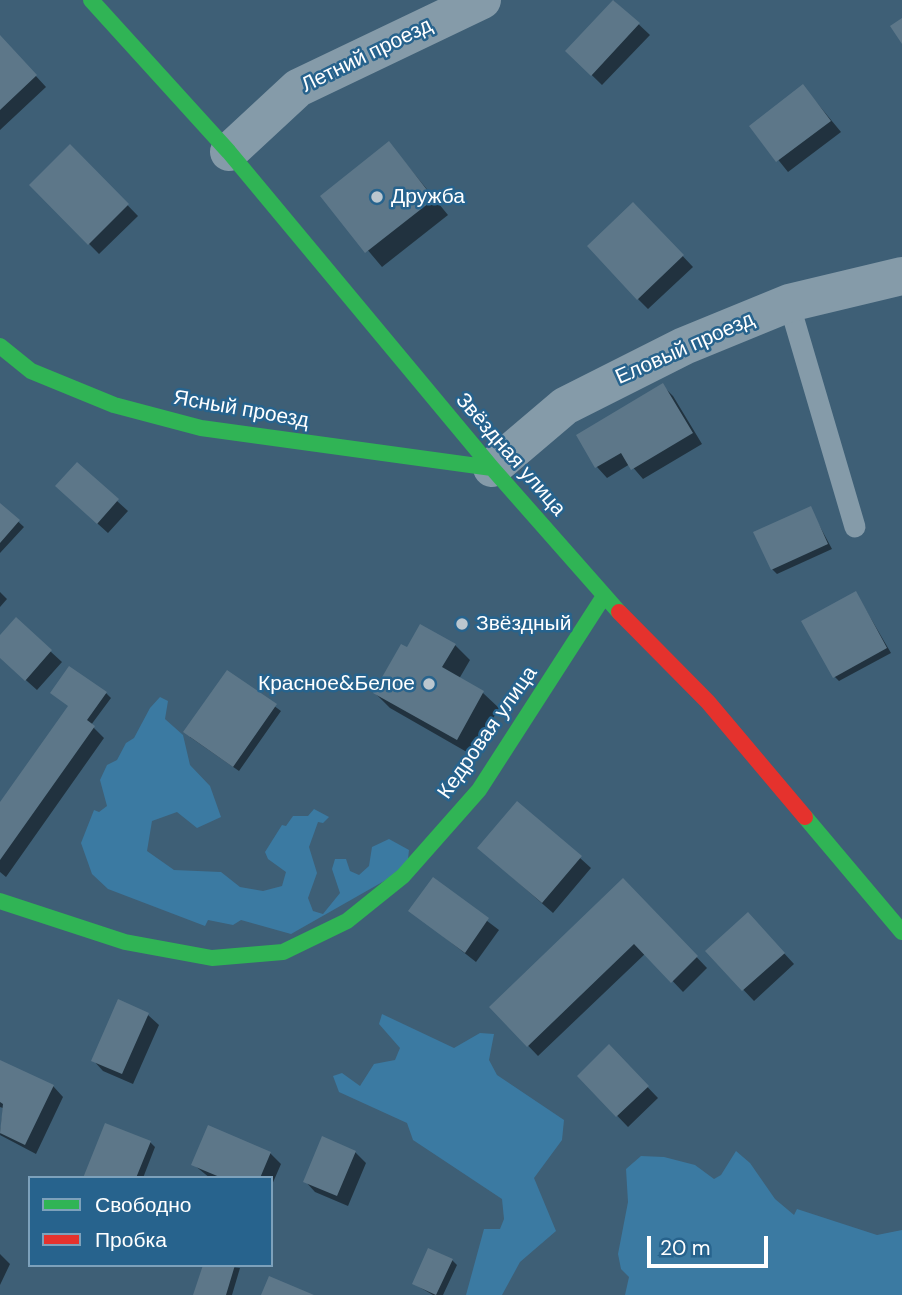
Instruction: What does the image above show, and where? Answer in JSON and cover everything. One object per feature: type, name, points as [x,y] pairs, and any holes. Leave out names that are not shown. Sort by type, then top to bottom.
[{"type":"street","name":"Звёздная улица","points":[[92,0],[229,152],[492,468],[604,596],[708,702],[902,932]]},
{"type":"street","name":"Летний проезд","points":[[229,152],[298,88],[482,0]]},
{"type":"street","name":"Еловый проезд","points":[[492,468],[565,406],[684,346],[789,303],[902,276]]},
{"type":"street","name":"Ясный проезд","points":[[0,346],[31,371],[114,405],[201,428],[492,468]]},
{"type":"street","name":"Кедровая улица","points":[[0,901],[125,942],[212,958],[283,951],[347,921],[403,876],[478,790],[604,596]]},
{"type":"lane","points":[[789,303],[855,527]]},
{"type":"shaded area","points":[[160,697],[168,701],[165,719],[183,735],[190,765],[210,786],[221,817],[197,828],[177,812],[152,821],[147,851],[174,870],[221,872],[240,887],[263,891],[282,886],[286,872],[268,859],[265,852],[282,825],[286,826],[293,816],[308,816],[314,809],[329,817],[323,823],[318,822],[309,847],[317,873],[308,898],[313,911],[323,914],[340,893],[332,869],[335,859],[346,859],[350,871],[359,875],[369,866],[372,847],[389,839],[409,850],[407,868],[291,934],[241,920],[233,925],[208,920],[205,926],[108,889],[92,874],[81,843],[94,810],[99,812],[107,806],[100,780],[107,765],[117,760],[126,743],[134,738],[150,708]]},
{"type":"shaded area","points":[[382,1014],[454,1048],[480,1033],[494,1034],[489,1060],[497,1075],[564,1120],[562,1140],[534,1178],[556,1231],[520,1262],[502,1295],[466,1295],[484,1229],[500,1229],[504,1219],[502,1199],[413,1140],[407,1123],[339,1092],[333,1076],[342,1073],[360,1086],[374,1064],[395,1060],[400,1048],[379,1024]]},
{"type":"shaded area","points":[[736,1151],[750,1163],[775,1199],[794,1215],[797,1209],[877,1235],[902,1230],[902,1295],[625,1295],[629,1277],[621,1269],[618,1254],[628,1202],[626,1169],[641,1156],[664,1157],[695,1165],[714,1179],[721,1175]]},
{"type":"building","points":[[613,0],[640,23],[591,76],[565,51]]},
{"type":"building","points":[[902,18],[902,44],[890,26]]},
{"type":"building","points":[[0,35],[37,75],[0,110]]},
{"type":"building","points":[[803,84],[831,121],[776,162],[749,126]]},
{"type":"building","points":[[389,141],[434,199],[365,253],[320,196]]},
{"type":"building","points":[[70,144],[129,204],[88,245],[29,185]]},
{"type":"building","points":[[633,202],[684,255],[637,300],[587,246]]},
{"type":"building","points":[[663,383],[693,433],[631,470],[621,453],[595,468],[576,435]]},
{"type":"building","points":[[77,462],[119,499],[97,524],[55,486]]},
{"type":"building","points":[[0,503],[20,520],[0,543]]},
{"type":"building","points":[[811,506],[828,544],[771,570],[753,532]]},
{"type":"building","points":[[856,591],[887,648],[833,678],[801,621]]},
{"type":"building","points":[[16,617],[52,650],[25,681],[0,658],[0,635]]},
{"type":"building","points":[[420,624],[456,644],[442,667],[484,691],[457,740],[373,693],[401,644],[407,647]]},
{"type":"building","points":[[69,666],[107,692],[87,720],[95,726],[0,860],[0,802],[68,706],[50,693]]},
{"type":"building","points":[[227,670],[277,704],[233,767],[183,732]]},
{"type":"building","points":[[517,801],[582,856],[542,903],[477,848]]},
{"type":"building","points":[[433,877],[489,918],[465,953],[408,911]]},
{"type":"building","points":[[623,878],[698,956],[671,983],[634,944],[527,1047],[489,1007]]},
{"type":"building","points":[[748,912],[785,953],[742,991],[705,951]]},
{"type":"building","points":[[118,999],[149,1013],[122,1074],[91,1061]]},
{"type":"building","points":[[609,1044],[649,1086],[616,1117],[577,1076]]},
{"type":"building","points":[[0,1060],[54,1085],[25,1145],[0,1133],[3,1104],[0,1102]]},
{"type":"building","points":[[105,1123],[151,1141],[137,1176],[84,1176]]},
{"type":"building","points":[[208,1125],[271,1152],[261,1176],[217,1176],[191,1165]]},
{"type":"building","points":[[322,1136],[356,1151],[337,1196],[303,1182]]},
{"type":"building","points":[[428,1248],[453,1259],[436,1295],[412,1284]]},
{"type":"building","points":[[202,1267],[234,1267],[226,1295],[193,1295]]},
{"type":"building","points":[[269,1276],[314,1295],[261,1295]]},
{"type":"traffic: fast","points":[[91,0],[229,152],[492,468],[619,612]]},
{"type":"traffic: fast","points":[[0,346],[31,371],[114,405],[201,428],[492,468]]},
{"type":"traffic: fast","points":[[0,901],[125,942],[212,958],[283,952],[347,921],[403,876],[479,790],[604,596]]},
{"type":"traffic: fast","points":[[805,817],[902,932]]},
{"type":"traffic: jam","points":[[619,612],[708,702],[805,817]]},
{"type":"place","name":"Дружба","points":[[377,197]]},
{"type":"place","name":"Звёздный","points":[[462,624]]},
{"type":"place","name":"Красное&Белое","points":[[429,684]]}]
